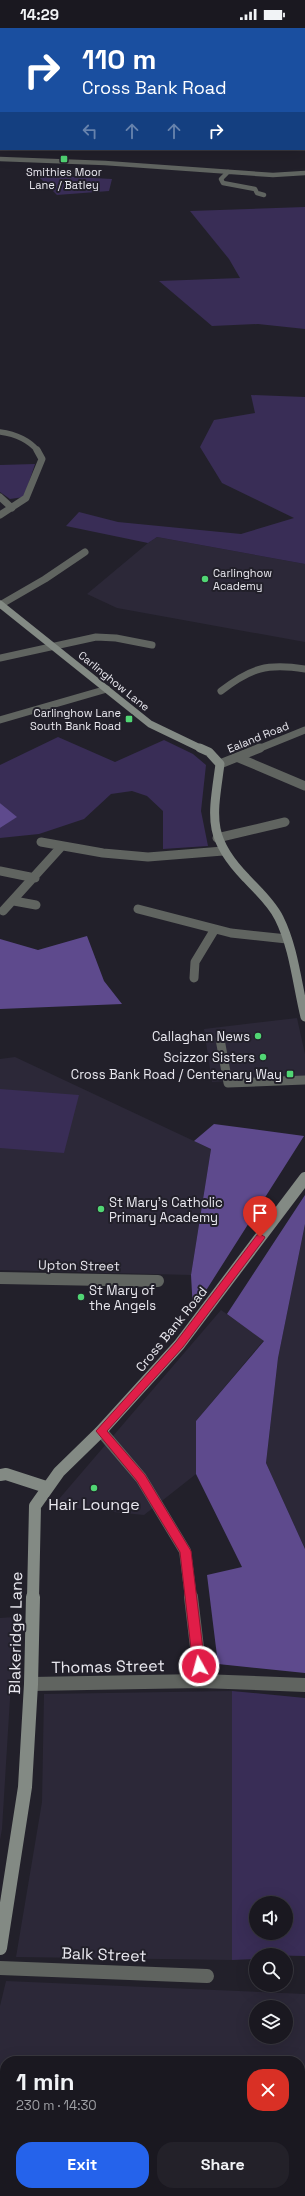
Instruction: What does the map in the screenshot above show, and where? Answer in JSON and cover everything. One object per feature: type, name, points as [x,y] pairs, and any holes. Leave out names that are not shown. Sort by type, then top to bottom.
[{"type":"street","points":[[0,159],[105,163],[273,175],[305,173]]},
{"type":"street","points":[[228,172],[221,179],[223,183],[249,187],[255,189],[257,193],[264,195]]},
{"type":"street","points":[[0,432],[11,432],[22,437],[39,451],[42,459],[26,498],[0,515]]},
{"type":"street","points":[[0,497],[12,508]]},
{"type":"street","points":[[0,604],[44,579],[85,552]]},
{"type":"street","name":"Carlinghow Lane","points":[[0,604],[150,724],[209,752],[220,764]]},
{"type":"street","points":[[0,658],[54,648],[96,637],[116,638],[152,645]]},
{"type":"street","points":[[221,691],[241,674],[255,668],[280,664],[305,668]]},
{"type":"street","points":[[0,720],[106,689]]},
{"type":"street","name":"Ealand Road","points":[[220,764],[239,758],[305,730]]},
{"type":"street","points":[[239,758],[305,786]]},
{"type":"street","points":[[220,764],[214,822],[218,838],[223,851],[233,866],[273,908],[279,918],[287,939],[302,996],[305,1017]]},
{"type":"street","points":[[218,838],[285,822]]},
{"type":"street","points":[[41,842],[61,847],[148,857],[223,851]]},
{"type":"street","points":[[3,911],[36,878],[61,847]]},
{"type":"street","points":[[0,871],[36,878]]},
{"type":"street","points":[[14,901],[36,905]]},
{"type":"street","points":[[138,909],[215,929],[268,939],[287,939]]},
{"type":"street","points":[[194,978],[195,962],[215,929]]},
{"type":"street","points":[[220,1039],[228,1083],[305,1080]]},
{"type":"street","name":"Cross Bank Road","points":[[46,1487],[59,1472],[101,1431],[179,1344],[305,1178]]},
{"type":"street","name":"Upton Street","points":[[0,1278],[158,1281]]},
{"type":"street","points":[[101,1431],[141,1478],[185,1551],[201,1681]]},
{"type":"street","points":[[0,1475],[6,1474],[46,1487]]},
{"type":"street","name":"Blakeridge Lane","points":[[0,1948],[25,1787],[31,1684],[34,1506],[46,1487]]},
{"type":"street","name":"Thomas Street","points":[[31,1684],[201,1681],[305,1685]]},
{"type":"street","name":"Balk Street","points":[[0,1968],[208,1976]]},
{"type":"shaded area","points":[[37,175],[112,179],[109,191],[57,195]]},
{"type":"shaded area","points":[[305,207],[305,329],[258,324],[212,326],[159,281],[240,278],[229,259],[190,211]]},
{"type":"shaded area","points":[[251,395],[305,397],[305,564],[157,537],[148,543],[66,526],[79,512],[118,522],[241,534],[294,518],[222,483],[200,447],[214,420],[255,413]]},
{"type":"shaded area","points":[[35,464],[24,497],[10,499],[0,492],[0,465]]},
{"type":"shaded area","name":"Carlinghow Academy","points":[[157,537],[305,564],[305,642],[117,608],[87,594]]},
{"type":"shaded area","points":[[58,737],[115,762],[164,740],[193,754],[206,765],[201,811],[208,846],[163,849],[163,811],[147,796],[132,791],[111,794],[84,819],[39,834],[0,838],[0,828],[16,817],[0,803],[0,765]]},
{"type":"shaded area","points":[[0,803],[17,817],[0,828]]},
{"type":"shaded area","points":[[87,936],[104,981],[122,1004],[0,1009],[0,939],[38,950]]},
{"type":"shaded area","points":[[297,1018],[305,1054],[305,1076],[212,1082],[204,1029]]},
{"type":"shaded area","name":"St Mary's Catholic Primary Academy","points":[[15,1057],[211,1149],[191,1275],[0,1270],[0,1059]]},
{"type":"shaded area","points":[[0,1089],[79,1095],[64,1153],[0,1148]]},
{"type":"shaded area","points":[[214,1124],[304,1136],[193,1311],[191,1275],[211,1149],[194,1141]]},
{"type":"shaded area","points":[[305,1195],[305,1224],[278,1358],[266,1463],[305,1549],[305,1673],[218,1664],[207,1575],[242,1567],[196,1474],[196,1421],[264,1341],[227,1314]]},
{"type":"shaded area","points":[[305,1224],[305,1549],[266,1463],[278,1358]]},
{"type":"shaded area","points":[[221,1310],[264,1340],[196,1421],[196,1474],[144,1515],[53,1506]]},
{"type":"shaded area","points":[[15,1617],[2,1829],[0,1840],[0,1618]]},
{"type":"shaded area","points":[[232,1691],[232,1960],[16,1957],[42,1802],[44,1694]]},
{"type":"shaded area","points":[[232,1691],[305,1698],[305,1956],[293,1956],[293,1948],[249,1948],[249,1959],[232,1960]]},
{"type":"shaded area","points":[[6,1981],[305,1994],[305,2056],[0,2056],[0,2006]]},
{"type":"place","name":"Smithies Moor Lane / Batley","points":[[64,159]]},
{"type":"place","name":"Carlinghow Academy","points":[[205,579]]},
{"type":"place","name":"Carlinghow Lane South Bank Road","points":[[129,719]]},
{"type":"place","name":"Callaghan News","points":[[258,1036]]},
{"type":"place","name":"Scizzor Sisters","points":[[263,1057]]},
{"type":"place","name":"Cross Bank Road / Centenary Way","points":[[290,1074]]},
{"type":"place","name":"St Mary's Catholic Primary Academy","points":[[101,1209]]},
{"type":"place","name":"St Mary of the Angels","points":[[81,1297]]},
{"type":"place","name":"Hair Lounge","points":[[94,1488]]},
{"type":"route","points":[[199,1666],[185,1551],[141,1478],[101,1431],[179,1344],[260,1237]]}]
